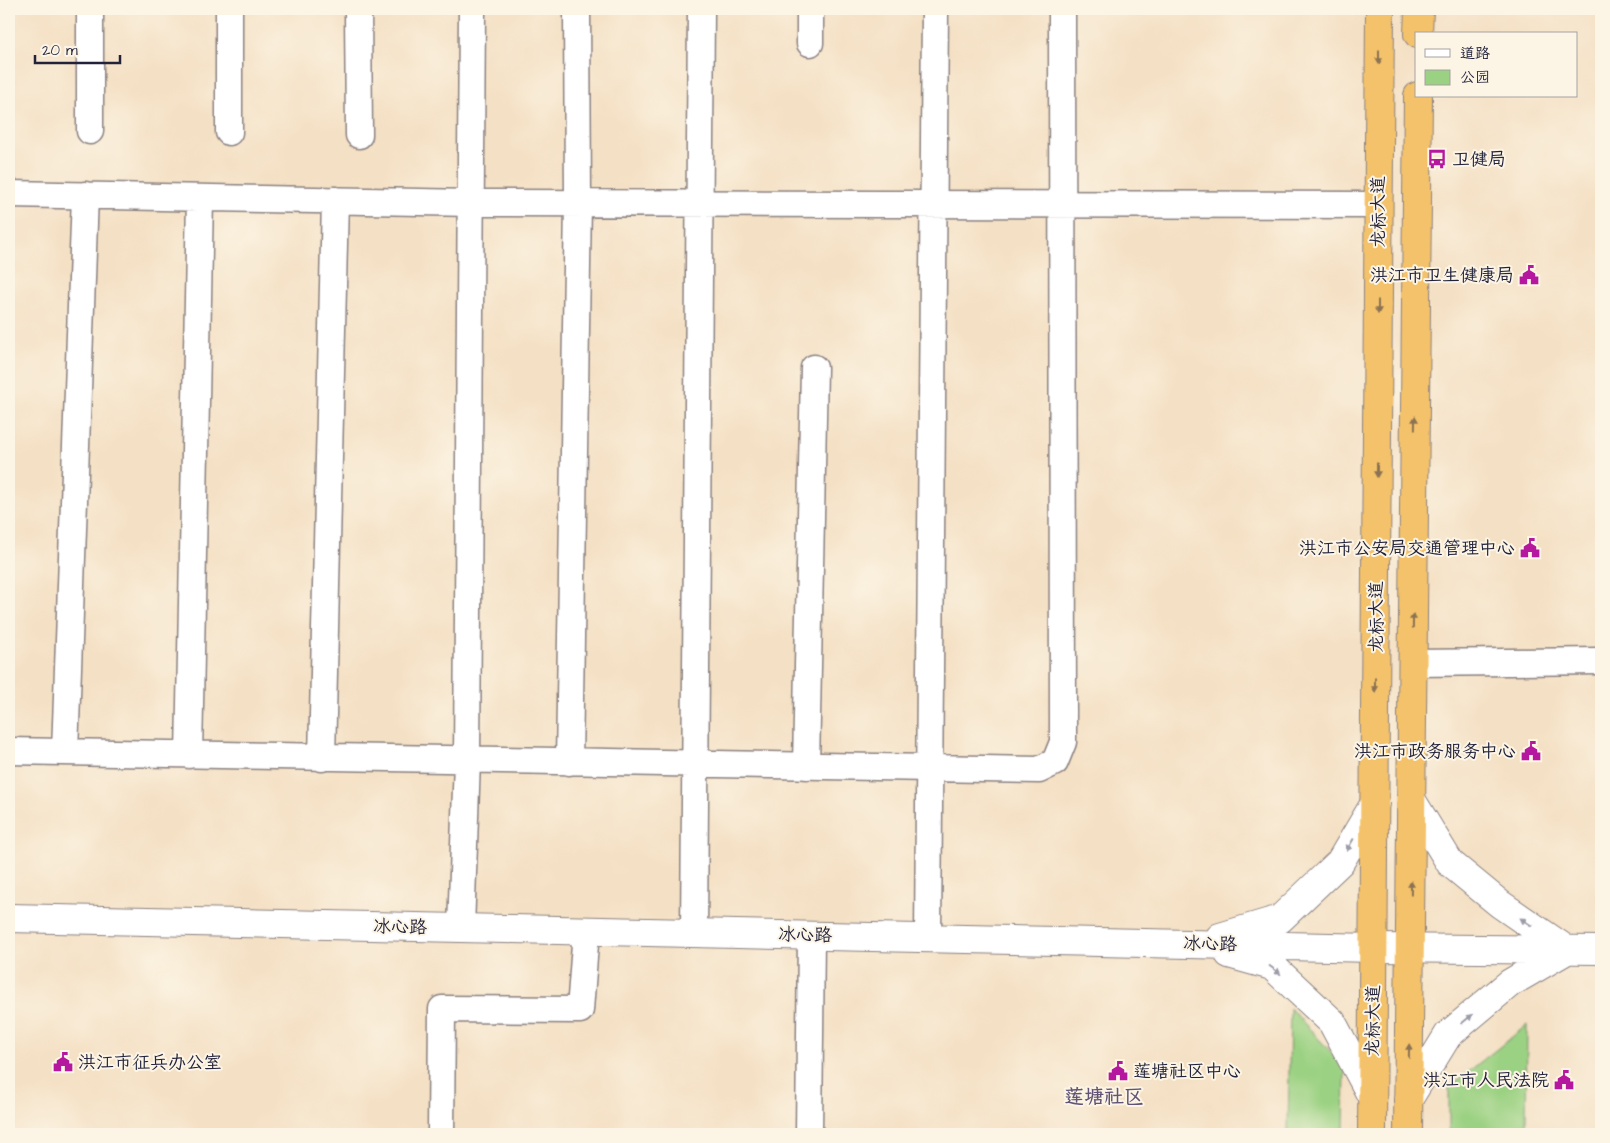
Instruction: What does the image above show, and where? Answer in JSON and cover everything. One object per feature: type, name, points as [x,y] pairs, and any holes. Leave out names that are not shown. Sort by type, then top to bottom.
[{"type":"highway","name":"龙标大道","points":[[1372,1134],[1380,9]]},
{"type":"highway","points":[[1418,9],[1418,32]]},
{"type":"highway","name":"龙标大道","points":[[1408,1134],[1418,98]]},
{"type":"street","points":[[90,9],[90,131]]},
{"type":"street","points":[[229,9],[229,132]]},
{"type":"street","points":[[358,9],[360,135]]},
{"type":"street","points":[[461,928],[467,761],[472,9]]},
{"type":"street","points":[[569,762],[578,203],[577,9]]},
{"type":"street","points":[[694,933],[701,9]]},
{"type":"street","points":[[810,9],[810,43]]},
{"type":"street","points":[[928,938],[935,9]]},
{"type":"street","points":[[9,751],[467,761],[1039,770],[1055,762],[1063,742],[1062,9]]},
{"type":"street","points":[[9,194],[472,203],[1378,205]]},
{"type":"street","points":[[65,752],[85,195]]},
{"type":"street","points":[[189,755],[200,198]]},
{"type":"street","points":[[322,758],[335,200]]},
{"type":"street","points":[[806,766],[814,368]]},
{"type":"street","points":[[1413,663],[1601,661]]},
{"type":"street","points":[[1408,1100],[1448,1035],[1510,983],[1567,950],[1500,904],[1450,863],[1411,799]]},
{"type":"street","points":[[1197,944],[1280,919],[1340,862],[1375,804]]},
{"type":"street","name":"冰心路","points":[[9,918],[1374,948],[1601,950]]},
{"type":"street","points":[[441,1134],[442,1008],[580,1010],[586,931]]},
{"type":"street","points":[[809,1134],[811,936]]},
{"type":"street","points":[[1197,944],[1272,966],[1332,1022],[1372,1097]]},
{"type":"green space","points":[[1290,1008],[1345,1067],[1344,1134],[1288,1134]]},
{"type":"green space","points":[[1527,1025],[1526,1134],[1449,1134],[1449,1087]]},
{"type":"place","name":"卫健局","points":[[1437,159]]},
{"type":"place","name":"洪江市卫生健康局","points":[[1529,275]]},
{"type":"place","name":"洪江市公安局交通管理中心","points":[[1530,548]]},
{"type":"place","name":"洪江市政务服务中心","points":[[1531,751]]},
{"type":"place","name":"洪江市征兵办公室","points":[[63,1062]]},
{"type":"place","name":"莲塘社区中心","points":[[1118,1071]]},
{"type":"place","name":"洪江市人民法院","points":[[1564,1080]]},
{"type":"district","name":"莲塘社区","points":[[1104,1097]]}]
